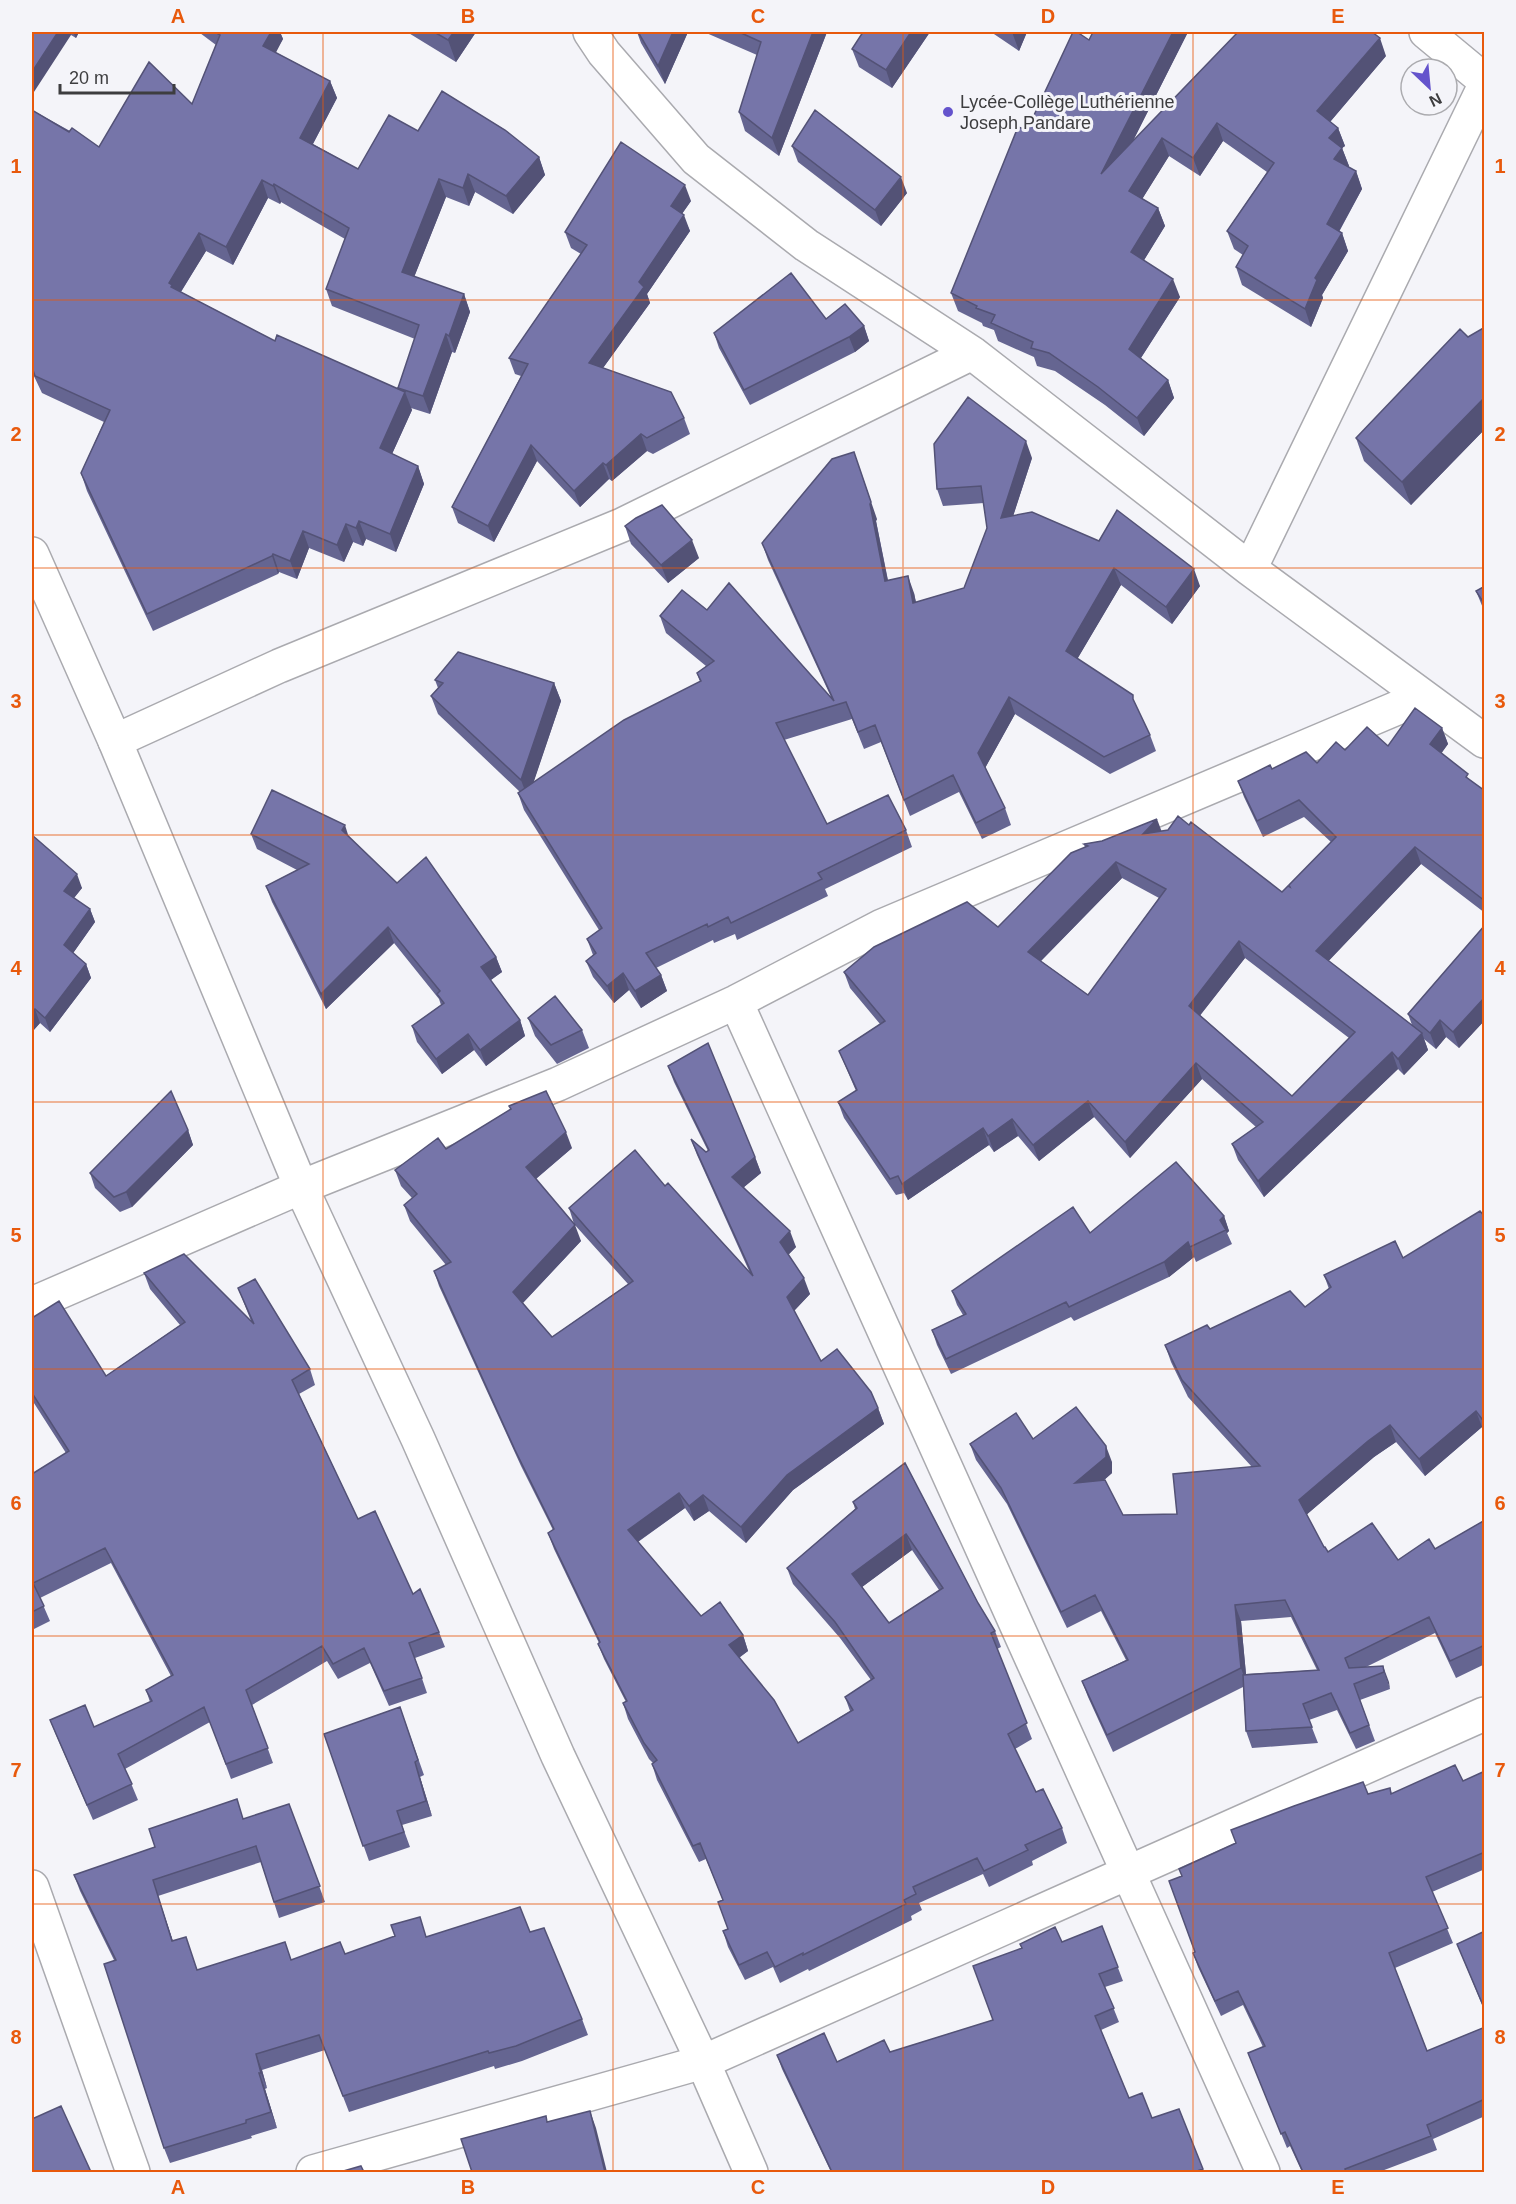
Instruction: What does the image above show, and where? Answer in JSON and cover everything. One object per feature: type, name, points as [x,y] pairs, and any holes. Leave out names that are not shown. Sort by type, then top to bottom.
[{"type":"street","points":[[590,32],[604,52],[696,159],[806,245],[972,353],[1250,569],[1485,741]]},
{"type":"street","points":[[1426,32],[1485,80]]},
{"type":"street","points":[[1250,569],[1485,87]]},
{"type":"street","points":[[115,741],[279,666],[622,525],[972,353]]},
{"type":"street","points":[[32,554],[115,741],[301,1187],[418,1439],[558,1756],[703,2062],[751,2172]]},
{"type":"street","points":[[32,1304],[301,1187],[558,1084],[736,1002],[882,926],[1423,697]]},
{"type":"street","points":[[736,1002],[1263,2172]]},
{"type":"street","points":[[313,2172],[703,2062],[1485,1713]]},
{"type":"street","points":[[32,1887],[133,2172]]},
{"type":"building","points":[[32,32],[58,32],[32,72]]},
{"type":"building","points":[[215,32],[271,32],[263,46],[330,81],[300,138],[358,169],[389,115],[418,131],[442,91],[505,130],[539,157],[506,196],[468,174],[463,188],[439,179],[402,272],[464,294],[423,396],[398,388],[419,325],[326,289],[349,228],[274,184],[273,186],[262,180],[226,247],[199,233],[169,283],[171,287],[275,341],[277,335],[405,392],[380,448],[418,466],[390,534],[359,521],[356,528],[346,524],[337,545],[303,531],[290,561],[273,554],[147,614],[81,473],[110,410],[35,376],[32,367],[32,110],[69,132],[72,128],[99,147],[149,62],[192,104],[220,35]]},
{"type":"building","points":[[434,32],[454,32],[448,40]]},
{"type":"building","points":[[638,32],[673,32],[658,66]]},
{"type":"building","points":[[739,32],[813,32],[772,138],[739,112],[761,42]]},
{"type":"building","points":[[863,32],[911,32],[886,70],[852,49]]},
{"type":"building","points":[[1073,32],[1089,40],[1093,32],[1173,32],[1101,174],[1238,32],[1372,32],[1380,38],[1317,111],[1338,128],[1329,138],[1342,148],[1334,159],[1356,171],[1327,224],[1342,233],[1315,278],[1317,280],[1305,309],[1236,267],[1248,246],[1227,231],[1274,163],[1217,123],[1193,158],[1162,138],[1129,191],[1158,208],[1131,252],[1173,279],[1129,349],[1168,380],[1137,418],[1049,353],[1031,348],[1033,342],[991,323],[995,315],[976,308],[977,306],[951,293],[1018,127],[1027,130]]},
{"type":"building","points":[[815,110],[901,177],[875,210],[792,146]]},
{"type":"building","points":[[621,142],[685,185],[671,206],[684,215],[639,282],[644,287],[589,363],[671,392],[684,418],[647,438],[641,434],[606,465],[603,463],[574,491],[531,445],[488,526],[452,507],[528,364],[509,358],[587,245],[565,232]]},
{"type":"building","points":[[791,273],[826,319],[845,304],[864,326],[849,337],[744,390],[714,333]]},
{"type":"building","points":[[1485,327],[1485,397],[1402,482],[1356,438],[1460,329],[1468,337]]},
{"type":"building","points":[[968,397],[1026,441],[1001,518],[1032,512],[1099,541],[1117,510],[1194,569],[1166,607],[1114,568],[1066,651],[1133,695],[1150,735],[1104,757],[1009,697],[978,753],[1005,808],[976,823],[953,775],[904,800],[875,725],[858,732],[846,702],[776,723],[827,824],[888,795],[906,830],[818,873],[822,879],[731,923],[728,917],[708,927],[707,924],[646,953],[661,975],[635,991],[623,973],[607,986],[586,961],[596,953],[587,939],[602,928],[518,793],[624,720],[701,681],[697,673],[714,661],[660,616],[682,590],[707,610],[729,583],[834,701],[762,543],[832,459],[854,452],[871,502],[885,581],[908,576],[913,603],[964,588],[987,528],[981,486],[937,489],[934,444]]},
{"type":"building","points":[[662,505],[692,540],[661,565],[625,526]]},
{"type":"building","points":[[1485,586],[1485,605],[1476,591]]},
{"type":"building","points":[[458,652],[554,683],[521,780],[431,696],[443,683],[435,680]]},
{"type":"building","points":[[1415,708],[1442,728],[1430,744],[1468,774],[1466,777],[1485,791],[1485,901],[1415,847],[1316,951],[1422,1033],[1398,1059],[1392,1052],[1258,1181],[1232,1144],[1263,1122],[1196,1063],[1125,1142],[1088,1101],[1033,1145],[1012,1119],[988,1136],[983,1128],[902,1184],[898,1176],[890,1179],[838,1102],[857,1090],[839,1051],[885,1021],[844,972],[874,947],[967,902],[998,927],[1071,853],[1088,846],[1084,844],[1102,841],[1157,819],[1143,834],[1168,830],[1178,816],[1189,825],[1191,822],[1282,892],[1288,886],[1290,887],[1289,885],[1336,837],[1299,800],[1257,821],[1238,781],[1270,765],[1272,769],[1306,752],[1317,763],[1336,742],[1345,750],[1367,727],[1388,746]],"holes":[[[1116,862],[1166,889],[1088,995],[1028,952]],[[1239,941],[1355,1032],[1292,1096],[1189,1006]]]},
{"type":"building","points":[[272,790],[345,825],[342,830],[397,883],[426,857],[496,957],[481,967],[520,1020],[480,1050],[468,1034],[436,1059],[412,1026],[444,1003],[437,994],[440,991],[388,927],[321,994],[266,886],[309,864],[251,834]]},
{"type":"building","points":[[32,835],[77,874],[64,891],[90,909],[64,945],[86,964],[45,1018],[35,1009],[32,1012]]},
{"type":"building","points":[[1485,925],[1485,999],[1453,1032],[1440,1020],[1430,1033],[1408,1014]]},
{"type":"building","points":[[555,996],[582,1030],[551,1045],[528,1018]]},
{"type":"building","points":[[708,1043],[755,1157],[732,1177],[790,1231],[780,1242],[804,1278],[787,1297],[821,1361],[837,1349],[871,1392],[878,1408],[787,1475],[741,1527],[703,1495],[689,1506],[679,1493],[628,1530],[701,1616],[720,1602],[743,1635],[729,1645],[774,1700],[798,1743],[853,1710],[845,1697],[874,1678],[835,1622],[787,1568],[857,1508],[853,1502],[905,1463],[995,1631],[991,1633],[1027,1723],[1008,1734],[1036,1792],[1043,1789],[1062,1828],[1025,1845],[1028,1850],[984,1871],[977,1858],[913,1887],[916,1894],[904,1900],[906,1904],[775,1967],[767,1952],[739,1965],[723,1931],[728,1929],[718,1902],[723,1900],[700,1843],[693,1846],[652,1764],[657,1760],[644,1743],[623,1703],[627,1701],[598,1644],[600,1642],[548,1533],[554,1529],[515,1450],[434,1271],[451,1262],[404,1205],[417,1194],[395,1170],[438,1138],[446,1149],[511,1109],[509,1106],[546,1091],[566,1132],[526,1167],[575,1225],[513,1292],[552,1337],[633,1281],[569,1208],[635,1150],[665,1186],[668,1183],[753,1276],[691,1139],[706,1152],[709,1150],[668,1066]],"holes":[[[906,1534],[943,1588],[889,1623],[852,1574]]]},
{"type":"building","points":[[171,1091],[188,1130],[126,1192],[114,1197],[90,1173]]},
{"type":"building","points":[[1176,1162],[1224,1216],[1220,1220],[1226,1230],[1190,1247],[1188,1242],[1164,1262],[1069,1307],[1066,1302],[946,1359],[932,1330],[966,1314],[952,1291],[1073,1207],[1090,1233]]},
{"type":"building","points":[[1480,1211],[1485,1217],[1485,1423],[1476,1411],[1419,1459],[1390,1425],[1299,1500],[1328,1552],[1372,1523],[1398,1560],[1429,1539],[1435,1549],[1485,1520],[1485,1645],[1450,1661],[1429,1617],[1345,1658],[1349,1668],[1383,1666],[1384,1672],[1354,1684],[1369,1725],[1350,1733],[1331,1693],[1303,1704],[1312,1727],[1246,1731],[1243,1675],[1319,1670],[1285,1600],[1235,1605],[1241,1668],[1107,1735],[1082,1681],[1128,1660],[1095,1595],[1061,1612],[1001,1488],[970,1444],[1016,1413],[1033,1439],[1076,1407],[1106,1446],[1106,1457],[1075,1483],[1105,1480],[1123,1515],[1177,1514],[1173,1474],[1260,1466],[1182,1380],[1165,1345],[1207,1325],[1210,1329],[1290,1291],[1305,1307],[1331,1287],[1324,1275],[1395,1241],[1403,1258]]},
{"type":"building","points":[[184,1254],[254,1324],[238,1288],[255,1279],[310,1369],[292,1380],[358,1519],[375,1511],[413,1594],[420,1589],[439,1632],[409,1643],[422,1678],[384,1691],[364,1648],[333,1664],[322,1646],[246,1690],[268,1748],[226,1764],[204,1707],[118,1754],[132,1784],[87,1805],[50,1720],[85,1705],[94,1727],[152,1701],[146,1690],[173,1675],[105,1548],[33,1583],[44,1606],[32,1612],[32,1474],[69,1451],[32,1393],[32,1318],[59,1301],[106,1376],[185,1322],[144,1273]]},
{"type":"building","points":[[400,1707],[418,1760],[415,1762],[426,1801],[397,1811],[404,1832],[363,1846],[324,1734]]},
{"type":"building","points":[[1455,1765],[1463,1781],[1485,1771],[1485,1852],[1426,1877],[1448,1928],[1389,1953],[1427,2051],[1485,2027],[1485,2099],[1427,2125],[1431,2136],[1345,2169],[1346,2172],[1303,2172],[1285,2132],[1281,2134],[1248,2053],[1265,2046],[1238,1991],[1215,2001],[1193,1953],[1195,1952],[1169,1881],[1182,1876],[1179,1869],[1236,1843],[1231,1830],[1363,1782],[1368,1794],[1390,1788],[1391,1794]]},
{"type":"building","points":[[237,1799],[243,1819],[289,1804],[320,1886],[274,1902],[256,1846],[153,1880],[172,1941],[186,1937],[197,1970],[285,1942],[291,1960],[340,1942],[345,1954],[395,1936],[391,1925],[420,1917],[426,1937],[520,1907],[530,1932],[544,1928],[582,2019],[516,2046],[489,2053],[488,2051],[343,2096],[319,2035],[256,2054],[261,2073],[259,2073],[271,2112],[246,2120],[246,2123],[164,2148],[104,1964],[116,1960],[74,1875],[155,1847],[149,1829]]},
{"type":"building","points":[[1102,1926],[1118,1967],[1099,1974],[1114,2008],[1095,2016],[1129,2098],[1142,2093],[1152,2118],[1179,2109],[1203,2169],[1194,2172],[832,2172],[777,2055],[824,2033],[837,2062],[884,2040],[890,2052],[993,2020],[973,1966],[1022,1948],[1020,1944],[1055,1927],[1062,1942]]},
{"type":"building","points":[[1485,1931],[1485,2010],[1457,1944]]},
{"type":"building","points":[[61,2106],[91,2172],[32,2172],[32,2119]]},
{"type":"building","points":[[590,2111],[605,2172],[472,2172],[461,2139],[546,2116],[547,2122]]},
{"type":"building","points":[[361,2166],[364,2172],[340,2172]]},
{"type":"place","name":"Lycée-Collège Luthérienne Joseph Pandare","points":[[948,112]]}]
